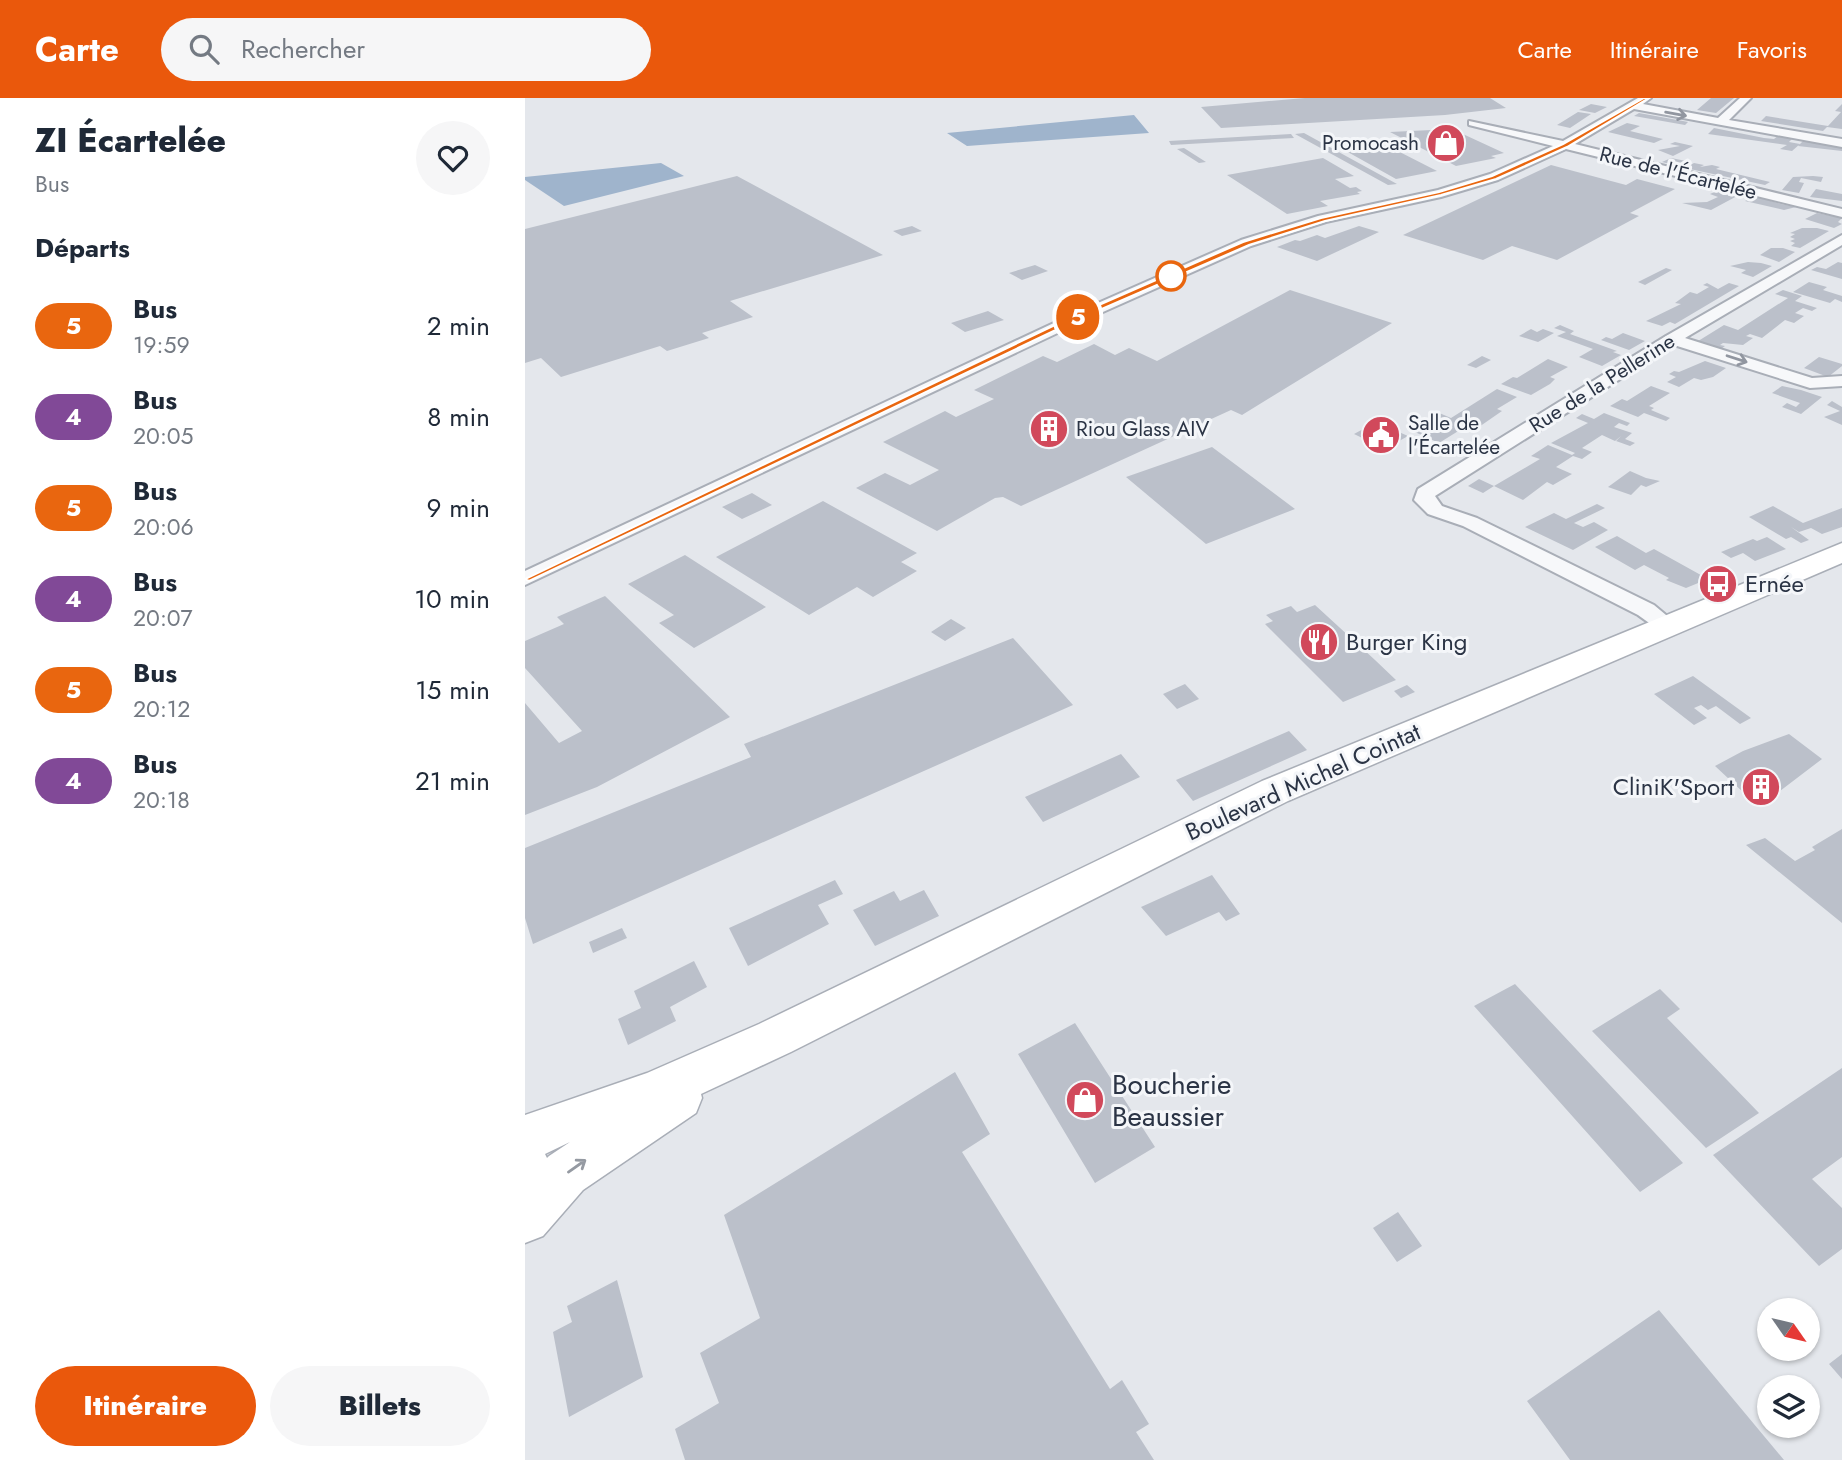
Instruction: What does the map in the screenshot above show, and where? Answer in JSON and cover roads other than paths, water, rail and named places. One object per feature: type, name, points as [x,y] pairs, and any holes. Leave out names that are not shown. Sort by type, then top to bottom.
[{"type":"main road","name":"Boulevard Michel Cointat","points":[[525,1139],[552,1126],[655,1092],[775,1038],[1275,791],[1842,552]]},
{"type":"main road","name":"Boulevard Michel Cointat","points":[[526,1216],[566,1173],[775,1038]]},
{"type":"main road","points":[[525,1165],[530,1173],[532,1192],[526,1216]]},
{"type":"street","points":[[525,579],[1079,317],[1246,243],[1323,219],[1441,193],[1494,177],[1565,145],[1646,98]]},
{"type":"street","points":[[1720,122],[1747,98]]},
{"type":"street","points":[[1633,106],[1842,143]]},
{"type":"street","name":"Rue de l'Écartelée","points":[[1473,123],[1842,213]]},
{"type":"street","name":"Rue de la Pellerine","points":[[1667,625],[1646,610],[1471,522],[1435,510],[1424,500],[1425,493],[1672,339],[1842,239]]},
{"type":"street","points":[[1672,339],[1810,383],[1829,384],[1842,381]]},
{"type":"water","points":[[1134,115],[1149,133],[967,146],[947,133]]},
{"type":"water","points":[[661,163],[684,176],[564,206],[525,180],[525,177]]},
{"type":"place","name":"Promocash","points":[[1446,143]]},
{"type":"place","name":"Riou Glass AIV","points":[[1049,429]]},
{"type":"place","name":"Salle de l'Écartelée","points":[[1381,435]]},
{"type":"place","name":"Ernée","points":[[1718,584]]},
{"type":"place","name":"Burger King","points":[[1319,642]]},
{"type":"place","name":"CliniK'Sport","points":[[1761,787]]},
{"type":"place","name":"Boucherie Beaussier","points":[[1085,1100]]}]
